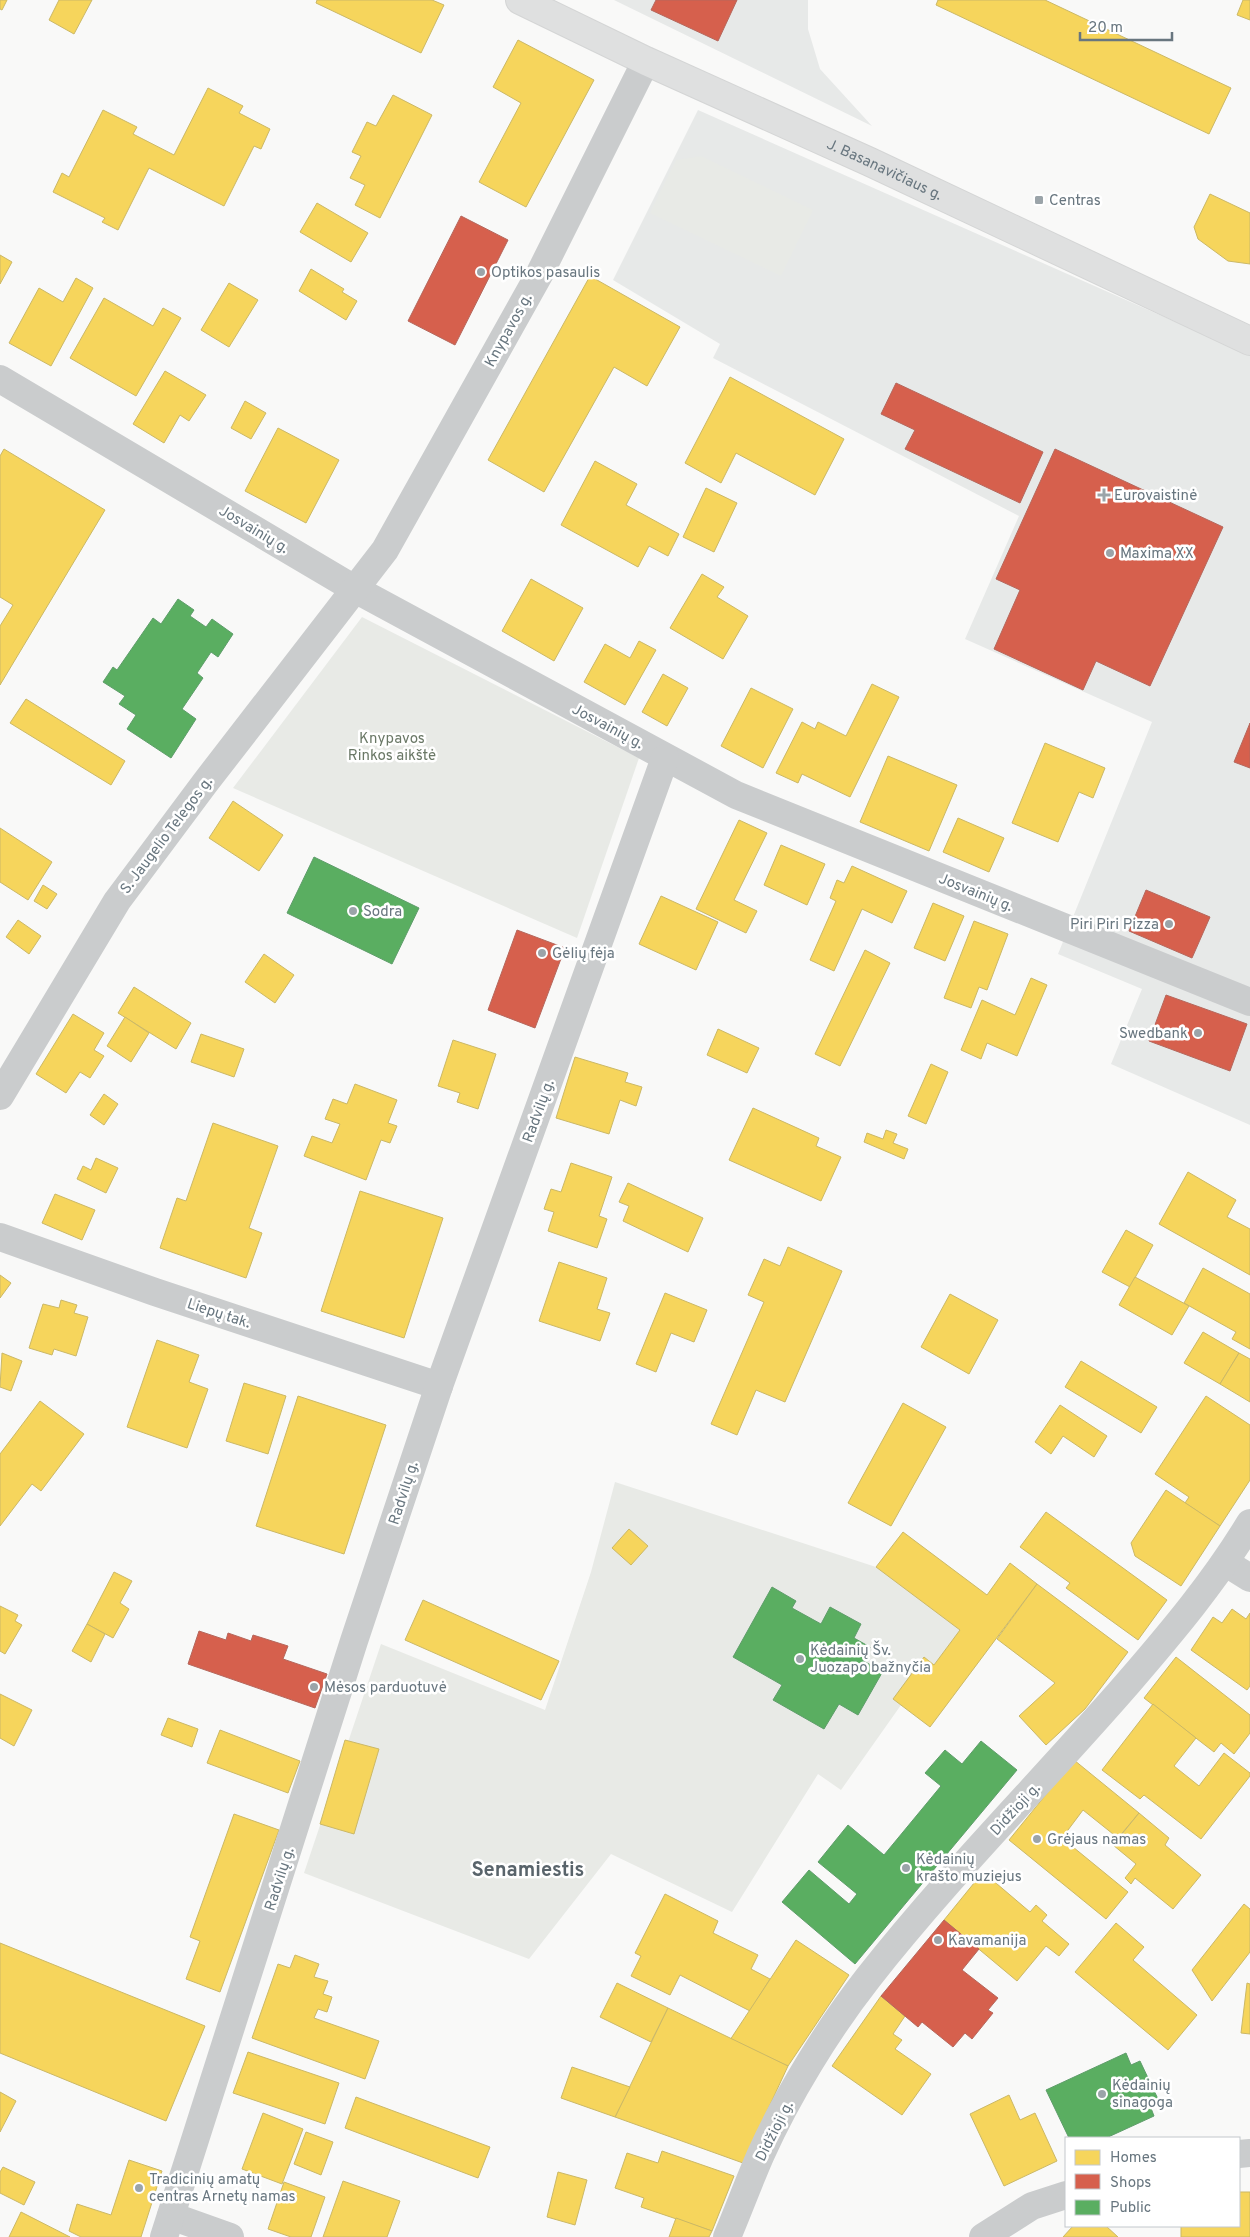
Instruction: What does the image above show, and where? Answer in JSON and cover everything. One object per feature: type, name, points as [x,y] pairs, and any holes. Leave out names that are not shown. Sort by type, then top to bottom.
[{"type":"main road","name":"J. Basanavičiaus g.","points":[[520,0],[646,61],[870,162],[1250,341]]},
{"type":"street","name":"Knypavos g.","points":[[354,588],[385,550],[540,273],[646,61]]},
{"type":"street","name":"Josvainių g.","points":[[0,379],[354,588],[736,795],[1250,1002]]},
{"type":"street","name":"S. Jaugelio Telegos g.","points":[[0,1096],[117,901],[354,588]]},
{"type":"street","name":"Radvilų g.","points":[[168,2227],[354,1641],[439,1386],[665,758]]},
{"type":"street","name":"Liepų tak.","points":[[0,1237],[155,1292],[439,1386]]},
{"type":"street","name":"Didžioji g.","points":[[727,2237],[761,2153],[798,2085],[866,1980],[922,1911],[1076,1744],[1165,1641],[1226,1563],[1250,1523]]},
{"type":"street","points":[[1226,1563],[1250,1578]]},
{"type":"street","points":[[984,2237],[1032,2206],[1065,2195]]},
{"type":"street","points":[[168,2227],[230,2237]]},
{"type":"shaded area","points":[[614,0],[808,0],[808,29],[820,69],[872,126]]},
{"type":"shaded area","points":[[698,110],[1250,355],[1250,1125],[1111,1064],[1142,989],[1058,954],[1152,722],[965,639],[1019,516],[713,358],[720,344],[613,280]]},
{"type":"green space","points":[[701,156],[813,210],[781,276],[650,213],[676,160]]},
{"type":"green space","name":"Knypavos Rinkos aikštė","points":[[362,617],[639,758],[577,938],[233,788]]},
{"type":"green space","points":[[615,1482],[876,1567],[960,1630],[934,1665],[924,1657],[901,1705],[841,1790],[818,1774],[732,1912],[611,1854],[529,1959],[304,1873],[381,1644],[545,1710],[591,1572]]},
{"type":"building: Homes","points":[[0,0],[7,0],[2,10],[0,9]]},
{"type":"building: Homes","points":[[59,0],[92,0],[74,34],[49,20]]},
{"type":"building: Homes","points":[[317,0],[432,0],[444,5],[421,53],[316,3]]},
{"type":"building: Homes","points":[[938,0],[1045,0],[1231,88],[1209,134],[936,5]]},
{"type":"building: Homes","points":[[1243,0],[1250,0],[1250,20],[1237,15]]},
{"type":"building: Homes","points":[[518,40],[594,80],[526,207],[479,182],[521,103],[493,87]]},
{"type":"building: Homes","points":[[208,88],[243,106],[239,113],[270,129],[261,149],[254,146],[224,206],[149,168],[118,230],[102,222],[105,218],[53,192],[62,173],[69,177],[103,110],[137,127],[133,134],[174,155]]},
{"type":"building: Homes","points":[[393,95],[432,115],[380,218],[355,205],[365,185],[350,178],[361,156],[352,152],[367,122],[376,126]]},
{"type":"building: Homes","points":[[1210,194],[1250,213],[1250,264],[1228,261],[1198,239],[1194,227]]},
{"type":"building: Homes","points":[[317,203],[368,233],[351,262],[300,232]]},
{"type":"building: Homes","points":[[0,255],[12,262],[0,284]]},
{"type":"building: Homes","points":[[311,269],[344,289],[342,292],[357,301],[346,320],[299,291]]},
{"type":"building: Homes","points":[[590,276],[680,327],[647,386],[614,367],[544,492],[488,460]]},
{"type":"building: Homes","points":[[76,278],[93,288],[51,366],[9,343],[39,288],[63,302]]},
{"type":"building: Homes","points":[[229,283],[258,300],[229,347],[201,330]]},
{"type":"building: Homes","points":[[104,298],[153,326],[163,308],[181,318],[136,396],[70,358]]},
{"type":"building: Homes","points":[[165,371],[206,395],[189,421],[180,415],[164,443],[133,424]]},
{"type":"building: Homes","points":[[730,377],[844,439],[815,495],[736,453],[721,483],[685,463]]},
{"type":"building: Homes","points":[[245,401],[266,413],[251,439],[231,428]]},
{"type":"building: Homes","points":[[278,428],[339,460],[306,523],[245,491]]},
{"type":"building: Homes","points":[[4,449],[105,510],[0,685],[0,626],[13,605],[0,597],[0,456]]},
{"type":"building: Homes","points":[[595,461],[637,484],[626,505],[679,534],[668,556],[649,546],[638,567],[561,525]]},
{"type":"building: Homes","points":[[706,488],[737,503],[714,552],[683,537]]},
{"type":"building: Homes","points":[[702,574],[724,587],[717,597],[748,616],[723,659],[670,628]]},
{"type":"building: Homes","points":[[531,579],[583,608],[554,661],[502,631]]},
{"type":"building: Homes","points":[[639,641],[656,650],[625,705],[584,682],[605,644],[630,658]]},
{"type":"building: Homes","points":[[663,674],[688,688],[667,726],[642,712]]},
{"type":"building: Homes","points":[[872,684],[899,697],[850,797],[802,774],[798,783],[776,773],[802,722],[815,729],[818,722],[846,736]]},
{"type":"building: Homes","points":[[751,688],[793,709],[763,768],[721,746]]},
{"type":"building: Homes","points":[[26,699],[125,761],[111,785],[10,723]]},
{"type":"building: Homes","points":[[1045,743],[1105,768],[1093,798],[1079,792],[1058,842],[1012,823]]},
{"type":"building: Homes","points":[[888,756],[957,785],[929,851],[860,822]]},
{"type":"building: Homes","points":[[233,801],[283,835],[259,871],[209,838]]},
{"type":"building: Homes","points":[[958,818],[1004,838],[989,872],[943,852]]},
{"type":"building: Homes","points":[[739,820],[767,833],[734,900],[757,911],[746,933],[696,909]]},
{"type":"building: Homes","points":[[0,828],[52,862],[28,900],[0,882]]},
{"type":"building: Homes","points":[[781,845],[825,864],[807,905],[764,885]]},
{"type":"building: Homes","points":[[852,866],[907,891],[892,923],[862,909],[834,971],[810,960],[836,901],[830,898],[837,880],[844,883]]},
{"type":"building: Homes","points":[[43,885],[57,894],[47,909],[34,901]]},
{"type":"building: Homes","points":[[661,896],[718,922],[696,970],[639,944]]},
{"type":"building: Homes","points":[[933,903],[964,916],[945,961],[914,948]]},
{"type":"building: Homes","points":[[18,920],[41,936],[29,954],[6,937]]},
{"type":"building: Homes","points":[[974,921],[1008,934],[987,990],[979,987],[971,1008],[944,998]]},
{"type":"building: Homes","points":[[865,950],[890,963],[840,1066],[815,1054]]},
{"type":"building: Homes","points":[[264,954],[294,975],[275,1003],[245,982]]},
{"type":"building: Homes","points":[[1031,978],[1047,985],[1017,1056],[987,1043],[981,1059],[961,1050],[982,1000],[1015,1015]]},
{"type":"building: Homes","points":[[134,987],[191,1023],[176,1049],[118,1013]]},
{"type":"building: Homes","points":[[73,1014],[104,1033],[94,1050],[104,1056],[90,1078],[80,1072],[66,1093],[36,1074]]},
{"type":"building: Homes","points":[[125,1017],[149,1033],[131,1062],[107,1046]]},
{"type":"building: Homes","points":[[718,1029],[759,1048],[747,1073],[707,1055]]},
{"type":"building: Homes","points":[[201,1034],[244,1049],[234,1077],[191,1062]]},
{"type":"building: Homes","points":[[453,1040],[496,1054],[478,1109],[457,1102],[460,1093],[438,1086]]},
{"type":"building: Homes","points":[[575,1057],[628,1073],[625,1082],[642,1087],[636,1106],[620,1100],[609,1134],[556,1118]]},
{"type":"building: Homes","points":[[931,1064],[948,1072],[926,1124],[908,1116]]},
{"type":"building: Homes","points":[[355,1084],[397,1100],[388,1123],[397,1126],[390,1143],[381,1140],[366,1180],[304,1156],[312,1136],[332,1143],[340,1124],[325,1119],[333,1099],[347,1104]]},
{"type":"building: Homes","points":[[104,1094],[118,1104],[104,1125],[90,1115]]},
{"type":"building: Homes","points":[[753,1108],[819,1138],[816,1146],[841,1157],[821,1201],[729,1160]]},
{"type":"building: Homes","points":[[213,1123],[278,1146],[249,1228],[262,1233],[246,1278],[160,1248],[177,1198],[186,1201]]},
{"type":"building: Homes","points":[[886,1130],[897,1134],[893,1143],[908,1149],[904,1159],[864,1142],[867,1133],[883,1139]]},
{"type":"building: Homes","points":[[96,1158],[118,1168],[106,1193],[77,1179],[83,1166],[91,1170]]},
{"type":"building: Homes","points":[[571,1163],[612,1177],[599,1216],[607,1219],[597,1248],[548,1231],[554,1212],[544,1209],[551,1189],[561,1192]]},
{"type":"building: Homes","points":[[1188,1172],[1236,1200],[1227,1217],[1250,1229],[1250,1275],[1159,1224]]},
{"type":"building: Homes","points":[[628,1183],[703,1218],[688,1252],[623,1221],[629,1206],[619,1202]]},
{"type":"building: Homes","points":[[360,1191],[443,1218],[404,1338],[321,1311]]},
{"type":"building: Homes","points":[[55,1194],[95,1210],[82,1240],[42,1223]]},
{"type":"building: Homes","points":[[1126,1230],[1153,1245],[1130,1287],[1102,1272]]},
{"type":"building: Homes","points":[[788,1247],[842,1271],[785,1402],[756,1390],[737,1435],[711,1424],[764,1302],[748,1295],[764,1259],[780,1266]]},
{"type":"building: Homes","points":[[559,1262],[607,1278],[597,1309],[610,1313],[600,1341],[539,1321]]},
{"type":"building: Homes","points":[[1203,1268],[1250,1294],[1250,1349],[1232,1339],[1236,1332],[1184,1303]]},
{"type":"building: Homes","points":[[0,1275],[11,1283],[0,1298]]},
{"type":"building: Homes","points":[[1135,1277],[1189,1306],[1172,1335],[1119,1305]]},
{"type":"building: Homes","points":[[665,1293],[707,1310],[694,1342],[671,1333],[656,1372],[636,1364]]},
{"type":"building: Homes","points":[[950,1294],[998,1320],[969,1374],[921,1347]]},
{"type":"building: Homes","points":[[61,1300],[77,1305],[74,1313],[88,1317],[76,1356],[54,1349],[52,1355],[29,1348],[43,1304],[59,1308]]},
{"type":"building: Homes","points":[[1203,1332],[1239,1353],[1220,1384],[1184,1363]]},
{"type":"building: Homes","points":[[157,1340],[199,1355],[189,1382],[208,1389],[187,1448],[127,1427]]},
{"type":"building: Homes","points":[[2,1353],[22,1361],[11,1391],[0,1387]]},
{"type":"building: Homes","points":[[1239,1353],[1250,1359],[1250,1402],[1220,1384]]},
{"type":"building: Homes","points":[[1081,1361],[1157,1407],[1141,1433],[1065,1387]]},
{"type":"building: Homes","points":[[244,1383],[286,1396],[268,1454],[226,1441]]},
{"type":"building: Homes","points":[[298,1396],[386,1425],[344,1554],[256,1526]]},
{"type":"building: Homes","points":[[1206,1396],[1250,1425],[1250,1480],[1220,1526],[1185,1503],[1189,1497],[1155,1474]]},
{"type":"building: Homes","points":[[40,1401],[84,1434],[41,1491],[32,1484],[0,1526],[0,1454]]},
{"type":"building: Homes","points":[[903,1403],[946,1427],[891,1526],[848,1503]]},
{"type":"building: Homes","points":[[1060,1405],[1107,1436],[1094,1457],[1063,1436],[1051,1454],[1035,1442]]},
{"type":"building: Homes","points":[[1166,1490],[1220,1526],[1181,1586],[1135,1556],[1131,1543]]},
{"type":"building: Homes","points":[[1046,1512],[1167,1600],[1138,1640],[1066,1588],[1070,1583],[1020,1547]]},
{"type":"building: Homes","points":[[629,1529],[648,1546],[631,1565],[612,1548]]},
{"type":"building: Homes","points":[[903,1532],[987,1595],[1010,1563],[1037,1584],[930,1727],[893,1699],[924,1657],[934,1665],[960,1630],[876,1567]]},
{"type":"building: Homes","points":[[114,1572],[132,1581],[120,1603],[129,1609],[113,1638],[87,1624]]},
{"type":"building: Homes","points":[[1037,1584],[1128,1652],[1085,1709],[1046,1745],[1019,1716],[1055,1683],[997,1639]]},
{"type":"building: Homes","points":[[423,1600],[559,1661],[541,1700],[405,1640]]},
{"type":"building: Homes","points":[[0,1606],[18,1615],[15,1621],[22,1625],[5,1654],[0,1651]]},
{"type":"building: Homes","points":[[1232,1609],[1246,1619],[1250,1613],[1250,1686],[1247,1690],[1191,1650],[1213,1617],[1222,1623]]},
{"type":"building: Homes","points":[[87,1624],[105,1634],[91,1662],[72,1651]]},
{"type":"building: Homes","points":[[1176,1657],[1250,1715],[1250,1733],[1234,1754],[1221,1743],[1214,1752],[1144,1698]]},
{"type":"building: Homes","points":[[0,1694],[32,1710],[14,1746],[0,1738]]},
{"type":"building: Homes","points":[[1153,1704],[1196,1738],[1174,1766],[1199,1786],[1224,1753],[1250,1773],[1250,1776],[1201,1839],[1144,1795],[1140,1799],[1102,1770]]},
{"type":"building: Homes","points":[[168,1718],[198,1729],[192,1747],[161,1735]]},
{"type":"building: Homes","points":[[220,1730],[300,1761],[288,1793],[207,1763]]},
{"type":"building: Homes","points":[[345,1740],[379,1749],[354,1834],[320,1824]]},
{"type":"building: Homes","name":"Grėjaus namas","points":[[1074,1760],[1139,1813],[1118,1838],[1083,1810],[1062,1838],[1128,1892],[1106,1919],[1009,1840]]},
{"type":"building: Homes","points":[[1139,1813],[1169,1838],[1165,1845],[1201,1875],[1173,1909],[1135,1878],[1131,1884],[1125,1878],[1136,1864],[1113,1845]]},
{"type":"building: Homes","points":[[234,1814],[279,1830],[220,1992],[186,1979],[200,1941],[190,1937]]},
{"type":"building: Homes","points":[[983,1872],[1030,1912],[1036,1905],[1047,1915],[1042,1921],[1069,1944],[1059,1956],[1046,1946],[1017,1981],[944,1920]]},
{"type":"building: Homes","points":[[665,1894],[718,1921],[713,1933],[758,1955],[751,1969],[770,1979],[750,2011],[680,1975],[670,1995],[631,1976],[641,1956],[635,1953]]},
{"type":"building: Homes","points":[[1244,1904],[1250,1909],[1250,1952],[1212,2001],[1192,1970]]},
{"type":"building: Homes","points":[[1116,1923],[1144,1947],[1133,1960],[1197,2015],[1168,2050],[1075,1972]]},
{"type":"building: Homes","points":[[796,1940],[849,1975],[788,2066],[730,2040]]},
{"type":"building: Homes","points":[[0,1943],[205,2026],[166,2121],[0,2053]]},
{"type":"building: Homes","points":[[295,1955],[319,1964],[314,1977],[328,1981],[323,1994],[332,1997],[327,2012],[318,2009],[314,2018],[379,2041],[365,2079],[252,2038],[278,1964],[290,1968]]},
{"type":"building: Homes","points":[[617,1983],[668,2008],[651,2042],[600,2017]]},
{"type":"building: Homes","points":[[1247,1983],[1250,1984],[1250,2034],[1241,2033]]},
{"type":"building: Homes","points":[[881,1996],[905,2016],[893,2034],[902,2040],[895,2049],[931,2074],[902,2115],[832,2066]]},
{"type":"building: Homes","points":[[668,2008],[788,2066],[743,2163],[615,2117]]},
{"type":"building: Homes","points":[[248,2052],[339,2083],[325,2124],[233,2093]]},
{"type":"building: Homes","points":[[572,2067],[630,2087],[615,2117],[561,2098]]},
{"type":"building: Homes","points":[[0,2092],[16,2101],[0,2132]]},
{"type":"building: Homes","points":[[1009,2095],[1020,2120],[1035,2113],[1057,2161],[1004,2186],[970,2114]]},
{"type":"building: Homes","points":[[356,2097],[490,2147],[478,2178],[345,2128]]},
{"type":"building: Homes","points":[[263,2113],[303,2129],[282,2184],[242,2169]]},
{"type":"building: Homes","points":[[306,2132],[333,2142],[321,2175],[294,2164]]},
{"type":"building: Homes","points":[[662,2151],[734,2176],[712,2231],[641,2207],[644,2198],[615,2188],[627,2153],[658,2163]]},
{"type":"building: Homes","name":"Tradicinių amatų centras Arnetų namas","points":[[129,2160],[162,2171],[141,2237],[81,2237],[69,2231],[77,2204],[111,2215]]},
{"type":"building: Homes","points":[[3,2167],[35,2182],[24,2205],[0,2193],[0,2172]]},
{"type":"building: Homes","points":[[558,2172],[587,2180],[575,2225],[547,2217]]},
{"type":"building: Homes","points":[[343,2181],[400,2201],[387,2237],[323,2237]]},
{"type":"building: Homes","points":[[284,2182],[325,2197],[311,2237],[291,2237],[268,2229]]},
{"type":"building: Homes","points":[[1240,2192],[1250,2192],[1250,2237],[1181,2237],[1181,2227],[1240,2227]]},
{"type":"building: Homes","points":[[21,2212],[70,2237],[9,2237]]},
{"type":"building: Homes","points":[[676,2218],[712,2231],[709,2237],[669,2237]]},
{"type":"building: Homes","points":[[1072,2227],[1107,2227],[1118,2237],[1063,2237]]},
{"type":"building: Shops","points":[[656,0],[737,0],[718,41],[651,10]]},
{"type":"building: Shops","points":[[461,216],[508,240],[455,345],[408,321]]},
{"type":"building: Shops","points":[[896,383],[1043,452],[1020,503],[905,449],[915,430],[881,414]]},
{"type":"building: Shops","name":"Maxima XX","points":[[1055,449],[1223,527],[1150,686],[1096,661],[1083,690],[994,649],[1020,590],[996,579]]},
{"type":"building: Shops","points":[[1250,723],[1250,768],[1234,762]]},
{"type":"building: Shops","name":"Piri Piri Pizza","points":[[1146,890],[1210,917],[1192,958],[1129,931]]},
{"type":"building: Shops","points":[[517,930],[565,948],[535,1028],[488,1010]]},
{"type":"building: Shops","name":"Swedbank","points":[[1166,995],[1247,1024],[1230,1071],[1149,1041]]},
{"type":"building: Shops","points":[[199,1631],[226,1640],[228,1633],[251,1641],[253,1635],[288,1646],[283,1659],[327,1674],[315,1708],[188,1664]]},
{"type":"building: Shops","points":[[944,1920],[979,1949],[962,1970],[998,1998],[988,2010],[993,2013],[972,2039],[965,2033],[953,2047],[922,2022],[918,2027],[881,1996]]},
{"type":"building: Public","points":[[178,599],[194,610],[190,616],[206,627],[212,619],[233,634],[218,657],[211,652],[197,673],[203,678],[182,709],[196,719],[171,758],[127,729],[136,715],[119,704],[125,696],[103,682],[113,667],[117,670],[153,618],[161,624]]},
{"type":"building: Public","name":"Sodra","points":[[314,857],[419,908],[392,964],[287,913]]},
{"type":"building: Public","name":"Kėdainių Šv. Juozapo bažnyčia","points":[[772,1587],[796,1601],[792,1608],[821,1624],[830,1607],[861,1624],[854,1638],[870,1647],[863,1661],[883,1671],[858,1715],[839,1704],[824,1729],[773,1700],[782,1685],[733,1657]]},
{"type":"building: Public","points":[[981,1741],[1017,1770],[855,1964],[782,1902],[809,1870],[849,1904],[857,1894],[818,1862],[848,1825],[884,1855],[941,1786],[925,1773],[945,1750],[962,1764]]},
{"type":"building: Public","name":"Kėdainių sinagoga","points":[[1126,2053],[1131,2065],[1140,2061],[1158,2099],[1149,2103],[1154,2116],[1108,2137],[1069,2137],[1046,2090]]},
{"type":"place","name":"Centras","points":[[1039,200]]},
{"type":"place","name":"Optikos pasaulis","points":[[481,272]]},
{"type":"place","name":"Eurovaistinė","points":[[1104,495]]},
{"type":"place","name":"Maxima XX","points":[[1110,553]]},
{"type":"place","name":"Sodra","points":[[353,911]]},
{"type":"place","name":"Piri Piri Pizza","points":[[1169,924]]},
{"type":"place","name":"Gėlių fėja","points":[[542,953]]},
{"type":"place","name":"Swedbank","points":[[1198,1033]]},
{"type":"place","name":"Kėdainių Šv. Juozapo bažnyčia","points":[[800,1659]]},
{"type":"place","name":"Mėsos parduotuvė","points":[[314,1687]]},
{"type":"place","name":"Grėjaus namas","points":[[1037,1839]]},
{"type":"place","name":"Kėdainių krašto muziejus","points":[[906,1868]]},
{"type":"place","name":"Kavamanija","points":[[938,1940]]},
{"type":"place","name":"Kėdainių sinagoga","points":[[1102,2094]]},
{"type":"place","name":"Tradicinių amatų centras Arnetų namas","points":[[139,2188]]},
{"type":"district","name":"Senamiestis","points":[[528,1869]]}]
